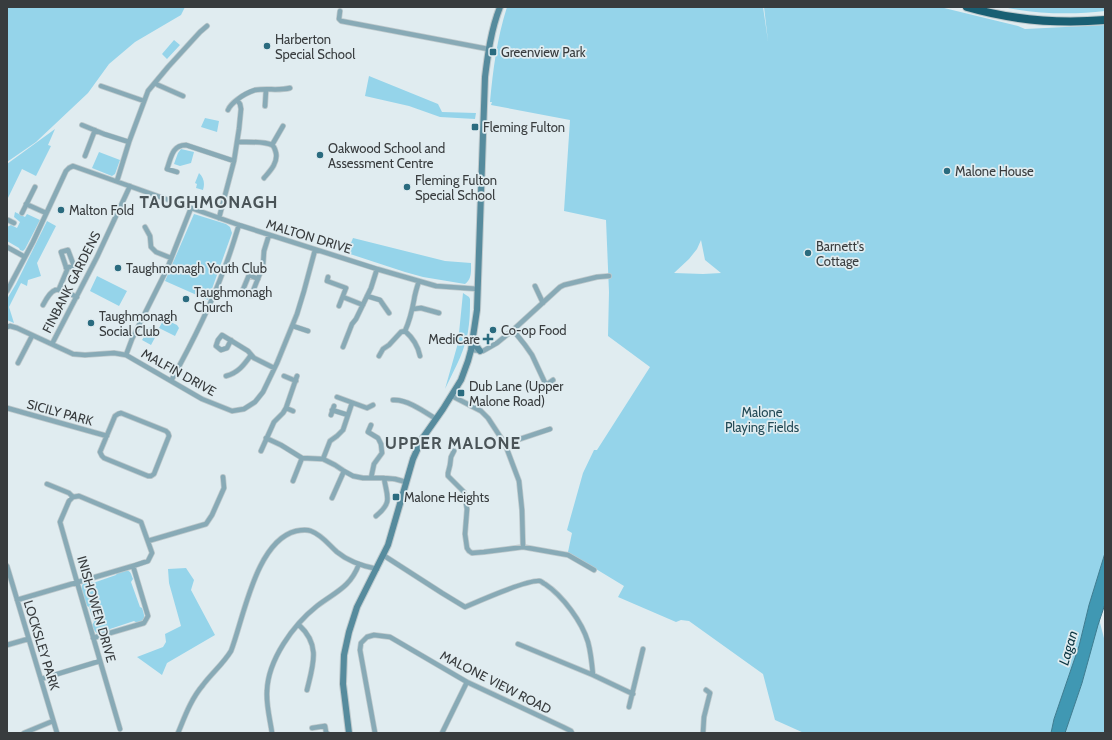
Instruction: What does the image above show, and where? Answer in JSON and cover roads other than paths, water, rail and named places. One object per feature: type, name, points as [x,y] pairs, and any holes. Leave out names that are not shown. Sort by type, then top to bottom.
[{"type":"highway","points":[[967,7],[1032,20],[1069,22],[1105,20]]},
{"type":"main road","points":[[348,733],[343,684],[344,655],[357,607],[384,556],[417,449],[452,396],[468,361],[471,350],[478,289],[484,77],[488,48],[500,7]]},
{"type":"main road","points":[[472,340],[480,351]]},
{"type":"street","points":[[340,10],[339,19],[341,21],[488,48]]},
{"type":"street","points":[[117,181],[129,142],[148,91],[207,26]]},
{"type":"street","points":[[155,82],[158,85],[183,96]]},
{"type":"street","points":[[102,86],[144,101]]},
{"type":"street","points":[[228,110],[229,106],[236,100],[255,90],[280,90],[290,88]]},
{"type":"street","points":[[265,106],[266,90]]},
{"type":"street","points":[[219,218],[234,161],[237,142],[241,109],[240,104],[236,100]]},
{"type":"street","points":[[82,125],[129,142]]},
{"type":"street","points":[[272,145],[283,126]]},
{"type":"street","points":[[85,156],[95,130]]},
{"type":"street","points":[[237,142],[261,143],[272,145],[275,148],[276,157],[273,167],[264,178]]},
{"type":"street","points":[[177,172],[167,169],[172,154],[175,149],[181,145],[186,145],[234,161]]},
{"type":"street","name":"MALTON DRIVE","points":[[46,213],[66,171],[73,166],[239,225],[376,269],[436,286],[478,289]]},
{"type":"street","name":"FINBANK GARDENS","points":[[52,344],[77,297],[130,186]]},
{"type":"street","points":[[22,213],[35,187]]},
{"type":"street","points":[[7,291],[46,213],[26,204]]},
{"type":"street","points":[[126,355],[132,339],[171,258],[191,208]]},
{"type":"street","points":[[8,219],[14,223]]},
{"type":"street","points":[[171,381],[204,320],[225,268],[239,225]]},
{"type":"street","points":[[145,227],[150,236],[152,247],[156,252],[171,258]]},
{"type":"street","points":[[258,279],[263,266],[264,251],[269,235]]},
{"type":"street","points":[[7,247],[25,257]]},
{"type":"street","name":"MALFIN DRIVE","points":[[7,327],[10,326],[17,328],[73,354],[86,355],[114,353],[126,355],[202,399],[232,411],[244,409],[256,402],[263,392],[293,326],[315,250]]},
{"type":"street","points":[[59,289],[67,270],[66,268]]},
{"type":"street","points":[[343,347],[352,324],[367,296],[376,269]]},
{"type":"street","points":[[471,350],[480,351],[487,349],[513,330],[560,287],[609,276]]},
{"type":"street","points":[[328,277],[327,280],[346,288],[339,306]]},
{"type":"street","points":[[379,356],[383,348],[389,345],[401,332],[405,331],[413,309],[419,281]]},
{"type":"street","points":[[535,286],[543,303]]},
{"type":"street","points":[[43,305],[53,290],[59,289],[77,297]]},
{"type":"street","points":[[367,296],[380,300],[389,313]]},
{"type":"street","points":[[343,297],[363,305]]},
{"type":"street","points":[[413,309],[421,308],[439,313]]},
{"type":"street","points":[[293,326],[308,331]]},
{"type":"street","points":[[513,330],[532,355],[546,385]]},
{"type":"street","points":[[405,331],[414,341],[420,356]]},
{"type":"street","points":[[18,363],[32,336]]},
{"type":"street","points":[[231,340],[248,351],[254,358],[274,368]]},
{"type":"street","points":[[226,376],[233,374],[241,368],[251,355]]},
{"type":"street","points":[[261,452],[274,422],[286,408],[297,379],[284,376]]},
{"type":"street","points":[[539,390],[553,380]]},
{"type":"street","points":[[452,396],[481,411],[488,418],[504,444],[518,481],[522,510],[523,547]]},
{"type":"street","points":[[337,397],[367,408],[373,405]]},
{"type":"street","points":[[393,400],[399,400],[418,408],[436,419]]},
{"type":"street","points":[[323,460],[330,441],[343,430],[352,403]]},
{"type":"street","name":"SICILY PARK","points":[[7,408],[107,436]]},
{"type":"street","points":[[286,408],[293,411]]},
{"type":"street","points":[[332,410],[348,415]]},
{"type":"street","name":"SICILY PARK","points":[[121,413],[166,431],[169,436],[154,474],[148,476],[104,458],[100,452],[107,436],[115,416],[121,413]]},
{"type":"street","points":[[371,425],[368,432],[378,438],[382,444],[382,453],[374,464],[371,478]]},
{"type":"street","points":[[504,444],[550,429]]},
{"type":"street","points":[[266,438],[302,458],[323,460],[335,465],[344,472],[353,476],[363,478],[395,479],[406,482]]},
{"type":"street","points":[[454,451],[451,457],[448,476],[464,492],[467,509],[464,534],[469,551],[472,553],[523,547],[568,554],[594,570]]},
{"type":"street","points":[[292,478],[302,458]]},
{"type":"street","points":[[332,495],[344,472]]},
{"type":"street","points":[[148,541],[206,524],[212,515],[224,488],[223,477]]},
{"type":"street","points":[[376,516],[388,502],[384,478]]},
{"type":"street","points":[[17,600],[148,561],[152,553],[141,522],[79,496],[73,497],[69,493],[47,484]]},
{"type":"street","name":"INISHOWEN DRIVE","points":[[73,497],[69,501],[60,522],[120,729]]},
{"type":"street","points":[[178,733],[195,695],[203,684],[226,660],[231,651],[258,571],[267,556],[280,540],[293,532],[303,530],[311,531],[319,535],[343,557],[376,569]]},
{"type":"street","points":[[384,556],[465,607],[515,587],[531,582],[541,581],[568,606],[582,628],[591,652],[593,675]]},
{"type":"street","points":[[272,733],[267,692],[268,679],[278,653],[283,644],[314,609],[343,588],[350,581],[359,564]]},
{"type":"street","name":"LOCKSLEY PARK","points":[[7,566],[57,732]]},
{"type":"street","points":[[93,638],[144,624],[148,616],[133,566]]},
{"type":"street","points":[[299,625],[304,629],[310,638],[314,657],[306,690]]},
{"type":"street","name":"MALONE VIEW ROAD","points":[[375,733],[360,650],[361,643],[367,637],[374,635],[390,637],[467,682],[563,727],[572,733]]},
{"type":"street","points":[[7,645],[28,639]]},
{"type":"street","points":[[518,644],[593,675],[633,694]]},
{"type":"street","points":[[629,707],[643,649]]},
{"type":"street","points":[[41,680],[100,661]]},
{"type":"street","points":[[442,733],[467,682]]},
{"type":"street","points":[[703,733],[704,717],[710,693],[706,690]]},
{"type":"street","points":[[24,733],[53,721]]},
{"type":"street","points":[[312,728],[325,726],[327,733]]},
{"type":"place","name":"Harberton Special School","points":[[267,46]]},
{"type":"place","name":"Greenview Park","points":[[493,52]]},
{"type":"place","name":"Fleming Fulton","points":[[475,127]]},
{"type":"place","name":"Oakwood School and Assessment Centre","points":[[320,155]]},
{"type":"place","name":"Malone House","points":[[947,171]]},
{"type":"place","name":"Fleming Fulton Special School","points":[[407,187]]},
{"type":"place","name":"Malton Fold","points":[[61,210]]},
{"type":"place","name":"Barnett's Cottage","points":[[808,253]]},
{"type":"place","name":"Taughmonagh Youth Club","points":[[118,268]]},
{"type":"place","name":"Taughmonagh Church","points":[[186,299]]},
{"type":"place","name":"Taughmonagh Social Club","points":[[91,323]]},
{"type":"place","name":"Co-op Food","points":[[493,330]]},
{"type":"place","name":"MediCare","points":[[488,339]]},
{"type":"place","name":"Dub Lane (Upper Malone Road)","points":[[461,393]]},
{"type":"place","name":"Malone Heights","points":[[396,497]]},
{"type":"district","name":"TAUGHMONAGH","points":[[209,202]]},
{"type":"district","name":"UPPER MALONE","points":[[453,443]]},
{"type":"park label","name":"Malone Playing Fields","points":[[762,420]]},
{"type":"water label","name":"Lagan","points":[[1068,648]]}]
